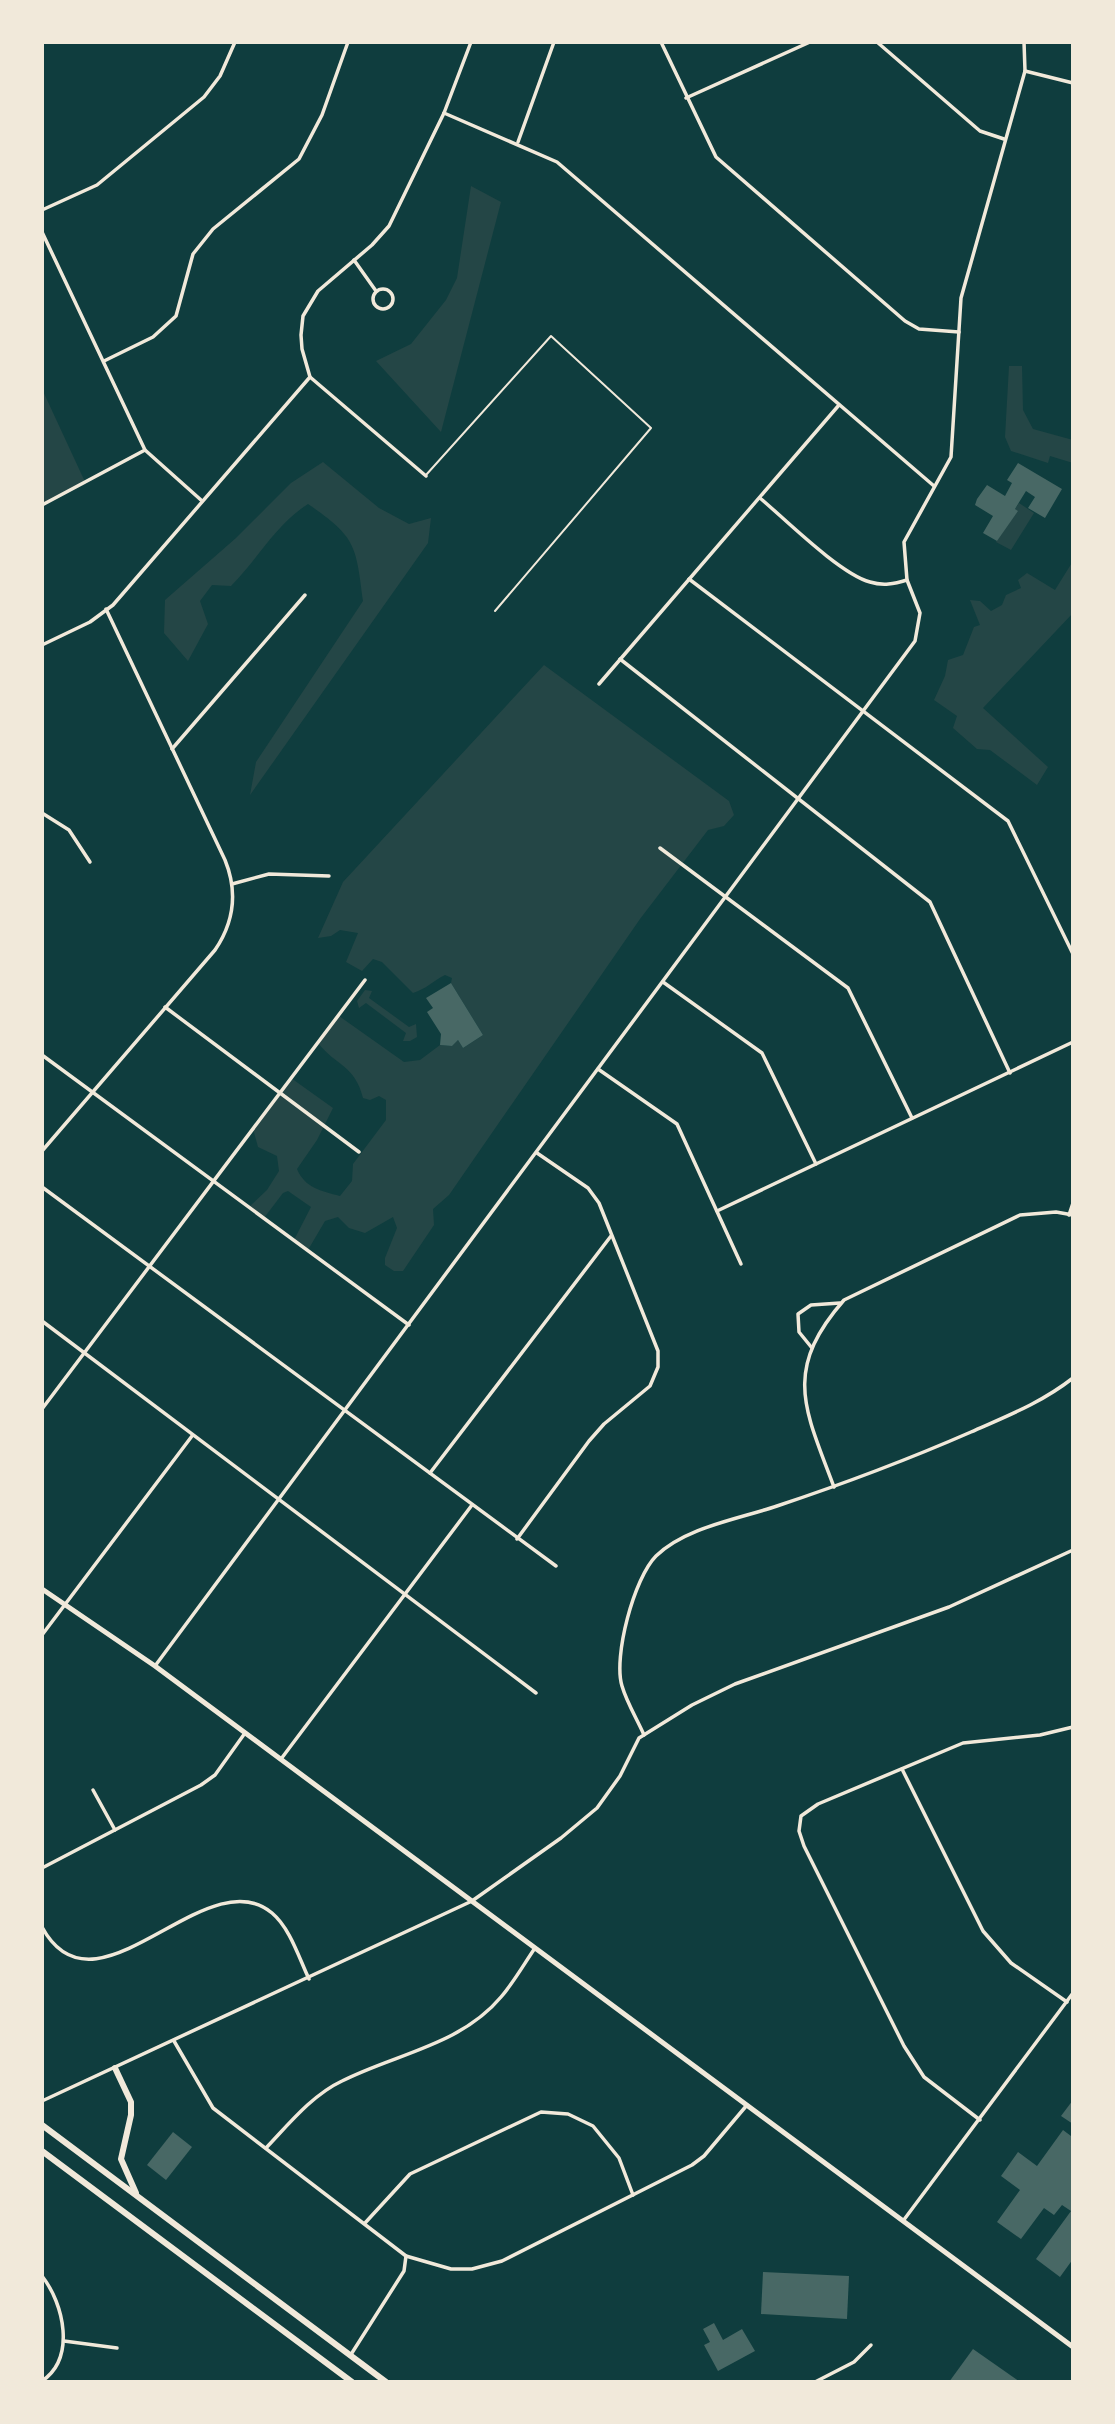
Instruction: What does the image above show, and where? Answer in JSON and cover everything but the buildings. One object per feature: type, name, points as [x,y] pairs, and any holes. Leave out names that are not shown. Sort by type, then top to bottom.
[{"type":"highway","points":[[115,2068],[131,2102],[121,2159],[137,2195]]},
{"type":"highway","points":[[42,2125],[386,2382]]},
{"type":"highway","points":[[42,2151],[352,2382]]},
{"type":"street","points":[[42,210],[97,185],[204,97],[220,76],[235,42]]},
{"type":"street","points":[[104,361],[153,337],[176,316],[193,254],[213,229],[299,159],[322,114],[348,42]]},
{"type":"street","points":[[426,476],[310,377],[302,349],[303,316],[318,291],[389,226],[444,113],[471,42]]},
{"type":"street","points":[[518,143],[554,42]]},
{"type":"street","points":[[661,42],[716,157],[796,224],[890,310],[919,329],[959,332]]},
{"type":"street","points":[[686,98],[810,42]]},
{"type":"street","points":[[877,42],[980,131],[1004,139]]},
{"type":"street","points":[[155,1666],[915,642],[920,613],[908,580],[904,542],[953,450],[959,332],[966,274],[1026,71],[1024,42]]},
{"type":"street","points":[[1026,71],[1073,83]]},
{"type":"street","points":[[444,113],[558,162],[934,486]]},
{"type":"street","points":[[42,232],[145,450],[202,500]]},
{"type":"street","points":[[354,260],[376,291]]},
{"type":"street","points":[[384,289],[391,293],[393,300],[389,307],[382,310],[374,306],[372,298],[376,291],[384,289]]},
{"type":"street","points":[[42,645],[90,622],[106,609],[310,377]]},
{"type":"street","points":[[598,684],[839,405]]},
{"type":"street","points":[[42,505],[145,450]]},
{"type":"street","points":[[760,498],[858,577],[884,585],[908,580]]},
{"type":"street","points":[[689,579],[863,714],[1008,821],[1073,954]]},
{"type":"street","points":[[172,748],[305,595]]},
{"type":"street","points":[[42,1151],[223,938],[233,906],[232,884],[225,860],[106,609]]},
{"type":"street","points":[[620,659],[797,801],[918,890],[930,902],[1010,1073]]},
{"type":"street","points":[[42,813],[69,830],[90,862]]},
{"type":"street","points":[[660,848],[848,988],[912,1118]]},
{"type":"street","points":[[232,884],[269,874],[329,876]]},
{"type":"street","points":[[42,1409],[365,980]]},
{"type":"street","points":[[663,982],[762,1054],[816,1164]]},
{"type":"street","points":[[165,1007],[359,1152]]},
{"type":"street","points":[[717,1211],[1073,1042]]},
{"type":"street","points":[[42,1055],[409,1325]]},
{"type":"street","points":[[598,1069],[677,1124],[741,1264]]},
{"type":"street","points":[[517,1539],[589,1441],[604,1424],[650,1386],[658,1367],[658,1351],[599,1203],[588,1188],[537,1153]]},
{"type":"street","points":[[42,1187],[556,1566]]},
{"type":"street","points":[[834,1486],[805,1409],[804,1377],[812,1348],[827,1319],[840,1303],[877,1282],[1020,1214],[1071,1215],[1073,1203]]},
{"type":"street","points":[[430,1474],[612,1234]]},
{"type":"street","points":[[812,1348],[799,1332],[798,1314],[811,1305],[840,1303]]},
{"type":"street","points":[[42,1321],[536,1693]]},
{"type":"street","points":[[644,1735],[621,1684],[622,1661],[630,1602],[640,1576],[655,1557],[685,1537],[834,1486],[1045,1400],[1073,1378]]},
{"type":"street","points":[[42,1635],[192,1436]]},
{"type":"street","points":[[281,1759],[472,1505]]},
{"type":"street","points":[[42,2101],[472,1901],[561,1838],[597,1808],[644,1735],[692,1705],[735,1684],[949,1607],[1073,1550]]},
{"type":"street","points":[[42,1589],[155,1666],[1073,2347]]},
{"type":"street","points":[[980,2120],[924,2077],[904,2046],[799,1831],[801,1816],[818,1804],[963,1742],[1040,1735],[1073,1727]]},
{"type":"street","points":[[42,1868],[215,1775],[245,1733]]},
{"type":"street","points":[[902,1769],[983,1931],[1011,1963],[1067,2001]]},
{"type":"street","points":[[93,1790],[115,1830]]},
{"type":"street","points":[[42,1927],[62,1952],[92,1960],[113,1955],[224,1903],[245,1901],[265,1908],[281,1922],[309,1979]]},
{"type":"street","points":[[266,2148],[310,2104],[340,2082],[449,2038],[479,2017],[501,1997],[535,1948]]},
{"type":"street","points":[[903,2221],[1073,1993]]},
{"type":"street","points":[[174,2041],[213,2108],[406,2256],[440,2268],[483,2267],[632,2195],[704,2156],[747,2105]]},
{"type":"street","points":[[364,2224],[411,2174],[541,2112],[568,2114],[593,2126],[618,2158],[632,2195]]},
{"type":"street","points":[[350,2356],[404,2271],[406,2256]]},
{"type":"street","points":[[42,2276],[50,2286],[58,2308],[64,2341],[58,2361],[42,2381]]},
{"type":"street","points":[[64,2341],[117,2348]]},
{"type":"street","points":[[815,2382],[854,2362],[871,2345]]},
{"type":"lane","points":[[426,476],[551,336],[651,428],[495,611]]},
{"type":"shaded area","points":[[471,186],[501,202],[441,432],[376,361],[411,344],[446,300],[457,278]]},
{"type":"shaded area","points":[[1009,366],[1022,366],[1023,410],[1033,429],[1073,440],[1073,463],[1050,456],[1048,463],[1011,451],[1005,437]]},
{"type":"shaded area","points":[[42,389],[86,484],[42,505]]},
{"type":"shaded area","points":[[323,462],[379,508],[409,524],[431,518],[428,543],[250,795],[256,762],[363,601],[358,567],[351,544],[336,525],[308,504],[286,521],[231,586],[212,585],[200,601],[208,624],[188,661],[164,633],[165,600],[236,538],[291,483]]},
{"type":"shaded area","points":[[1019,503],[1034,513],[1011,550],[996,542],[1017,511],[1015,509]]},
{"type":"shaded area","points":[[1073,561],[1073,613],[983,708],[1048,767],[1037,785],[990,750],[977,749],[953,728],[957,716],[934,700],[945,676],[948,660],[963,655],[974,627],[980,625],[970,600],[980,601],[991,611],[1002,605],[1006,595],[1021,588],[1018,580],[1027,573],[1055,590]]},
{"type":"shaded area","points":[[544,665],[729,801],[734,815],[724,826],[708,830],[640,919],[449,1195],[433,1209],[434,1225],[403,1271],[394,1271],[385,1265],[385,1258],[397,1228],[393,1217],[365,1233],[349,1228],[338,1217],[325,1221],[308,1250],[294,1240],[311,1207],[288,1191],[283,1193],[264,1218],[249,1207],[267,1190],[279,1171],[277,1156],[258,1147],[253,1129],[291,1078],[333,1108],[317,1140],[297,1169],[300,1175],[314,1188],[340,1196],[352,1181],[353,1164],[386,1120],[386,1100],[379,1096],[370,1100],[363,1098],[360,1087],[350,1072],[318,1043],[339,1016],[404,1062],[420,1060],[440,1045],[452,1046],[458,1040],[463,1048],[483,1035],[451,983],[452,978],[445,975],[413,993],[382,962],[373,959],[362,971],[346,962],[358,933],[340,930],[331,936],[318,938],[343,882]]},
{"type":"shaded area","points":[[365,990],[372,991],[369,998],[409,1027],[416,1024],[417,1037],[403,1041],[406,1033],[366,1003],[359,1008],[357,1001]]}]
